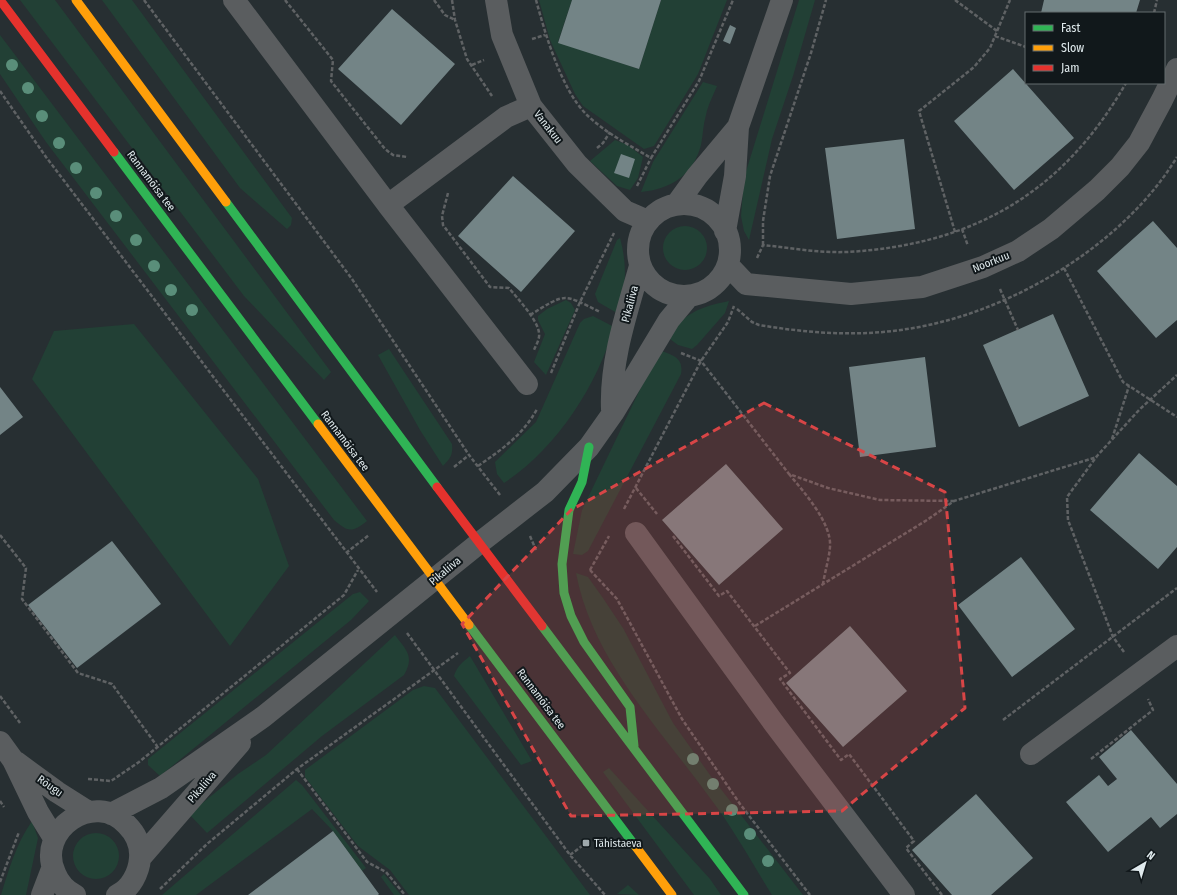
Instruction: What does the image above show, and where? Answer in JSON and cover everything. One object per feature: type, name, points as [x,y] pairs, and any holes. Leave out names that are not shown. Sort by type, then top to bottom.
[{"type":"main road","name":"Rannamõisa tee","points":[[0,0],[672,895]]},
{"type":"main road","points":[[76,0],[478,544],[634,746],[744,895]]},
{"type":"main road","points":[[589,447],[582,482],[569,510],[562,564],[564,593],[571,616],[584,642],[630,707],[634,746]]},
{"type":"street","points":[[234,0],[388,205],[527,384]]},
{"type":"street","name":"Vanakuu","points":[[496,0],[502,35],[531,106],[577,164],[625,211],[648,221]]},
{"type":"street","points":[[726,231],[735,176],[738,127],[782,0]]},
{"type":"street","name":"Noorkuu","points":[[728,265],[746,284],[851,294],[922,287],[983,266],[1018,251],[1051,229],[1097,190],[1114,173],[1138,143],[1177,69]]},
{"type":"street","points":[[388,205],[506,117],[531,106]]},
{"type":"street","points":[[676,205],[697,176],[738,127]]},
{"type":"street","points":[[676,205],[691,205],[705,209],[717,219],[726,231],[730,254],[728,265],[722,277],[713,286],[702,293],[689,296],[674,295],[659,290],[648,279],[640,266],[637,255],[638,242],[648,221],[661,211],[676,205]]},
{"type":"street","name":"Pikaliiva","points":[[613,413],[612,396],[619,343],[640,266]]},
{"type":"street","name":"Pikaliiva","points":[[111,814],[161,788],[263,717],[545,492],[589,447],[613,413],[666,326],[689,296]]},
{"type":"street","points":[[636,533],[773,722],[904,895]]},
{"type":"street","points":[[1031,754],[1177,646]]},
{"type":"street","name":"Pikaliiva","points":[[140,857],[263,717]]},
{"type":"street","name":"Rõugu","points":[[0,742],[13,760],[38,812],[54,838]]},
{"type":"street","name":"Rõugu","points":[[13,760],[57,792],[87,811]]},
{"type":"street","name":"Pikaliiva","points":[[87,811],[99,811],[111,814],[123,820],[133,831],[139,843],[140,857],[137,872],[129,886],[117,895]]},
{"type":"street","points":[[42,895],[52,869],[51,853],[54,838],[62,825],[74,816],[87,811]]},
{"type":"street","points":[[52,869],[59,882],[75,895]]},
{"type":"path","points":[[144,0],[352,279],[469,455],[496,491]]},
{"type":"path","points":[[285,0],[333,60],[331,81],[385,149],[393,155],[404,157],[422,154],[436,170],[448,188],[448,194],[442,216],[443,225],[490,286],[510,288],[530,315],[540,331],[539,341],[531,354]]},
{"type":"path","points":[[434,0],[445,15],[455,20]]},
{"type":"path","points":[[536,0],[553,56],[569,88],[584,113],[651,158]]},
{"type":"path","points":[[550,374],[580,302],[651,158],[699,81],[733,0]]},
{"type":"path","points":[[763,245],[763,220],[770,176],[811,53],[826,0]]},
{"type":"path","points":[[955,0],[997,31]]},
{"type":"path","points":[[955,232],[918,111],[974,67],[990,48],[1010,0]]},
{"type":"path","points":[[1154,12],[1157,0]]},
{"type":"path","points":[[995,36],[1025,47]]},
{"type":"path","points":[[0,91],[51,164],[358,570],[376,591]]},
{"type":"path","points":[[488,101],[492,95]]},
{"type":"path","points":[[1064,268],[1123,382],[1177,417]]},
{"type":"path","points":[[701,361],[814,506],[828,535],[830,545],[823,584]]},
{"type":"path","points":[[1091,759],[1153,710],[1128,658],[1113,637],[1068,520],[1067,497],[1112,440],[1150,400],[1177,375]]},
{"type":"path","points":[[1112,440],[1129,386]]},
{"type":"path","points":[[478,466],[508,446],[530,420],[537,408]]},
{"type":"path","points":[[453,468],[469,455]]},
{"type":"path","points":[[789,474],[828,488],[868,498],[897,501],[954,501],[1098,456]]},
{"type":"path","points":[[636,488],[659,518]]},
{"type":"path","points":[[755,626],[927,520],[954,501]]},
{"type":"path","points":[[669,530],[719,596],[728,590],[755,626],[790,673],[780,679],[841,760],[849,754],[914,841],[906,848],[942,895]]},
{"type":"path","points":[[346,553],[372,533]]},
{"type":"path","points":[[0,535],[26,568],[22,599],[78,673],[112,684],[157,746]]},
{"type":"path","points":[[585,568],[590,570],[617,599],[682,719],[740,804],[810,895]]},
{"type":"path","points":[[82,778],[111,781],[157,746],[344,595],[358,570]]},
{"type":"path","points":[[1003,720],[1177,588]]},
{"type":"path","points":[[403,627],[570,855],[605,895]]},
{"type":"path","points":[[159,890],[207,844],[297,769],[462,649]]},
{"type":"path","points":[[0,696],[22,725]]},
{"type":"path","points":[[297,769],[367,862],[386,872],[405,895]]},
{"type":"path","points":[[570,855],[586,842]]},
{"type":"highlighted area","points":[[764,403],[945,492],[965,708],[842,811],[571,816],[462,624],[571,510]]},
{"type":"green space","points":[[20,0],[55,0],[331,372],[324,380],[244,296]]},
{"type":"green space","points":[[102,0],[132,0],[292,218],[291,225],[287,229],[240,188]]},
{"type":"green space","points":[[539,0],[572,0],[558,42],[639,69],[661,0],[727,0],[698,74],[654,146],[644,149],[583,106],[575,94],[550,40]]},
{"type":"green space","points":[[799,0],[815,0],[793,76],[772,139],[749,240],[744,231],[741,216],[744,178]]},
{"type":"green space","points":[[0,35],[367,521],[362,525],[350,530],[334,520],[46,142],[0,74]]},
{"type":"green space","points":[[703,82],[717,86],[709,104],[704,122],[701,145],[692,165],[686,173],[671,184],[661,188],[641,192],[653,162]]},
{"type":"green space","points":[[615,140],[628,145],[643,157],[638,178],[630,190],[617,186],[590,161]]},
{"type":"green space","points":[[685,226],[697,230],[703,236],[707,248],[703,260],[697,266],[685,270],[673,266],[667,260],[663,248],[667,236],[673,230]]},
{"type":"green space","points":[[620,238],[624,257],[625,276],[623,295],[617,313],[598,302],[595,294],[617,240]]},
{"type":"green space","points":[[566,300],[571,303],[575,310],[546,375],[534,362],[545,334],[538,320],[538,316],[547,309]]},
{"type":"green space","points":[[729,301],[725,313],[692,349],[678,345],[666,336],[687,316],[694,312],[709,306]]},
{"type":"green space","points":[[593,316],[614,327],[607,349],[597,371],[572,414],[557,434],[541,453],[504,483],[497,474],[495,462],[536,422],[580,323],[584,319]]},
{"type":"green space","points":[[134,324],[258,479],[289,566],[230,646],[32,379],[54,331]]},
{"type":"green space","points":[[389,349],[452,444],[451,456],[443,466],[420,430],[378,355]]},
{"type":"green space","points":[[659,350],[673,356],[679,361],[681,364],[681,374],[588,551],[582,555],[573,554],[582,510]]},
{"type":"green space","points":[[576,573],[588,577],[603,598],[623,628],[673,723],[710,775],[803,895],[772,895],[718,809],[630,692],[612,664],[584,605]]},
{"type":"green space","points":[[360,592],[369,601],[351,620],[160,776],[148,765],[148,759],[353,594]]},
{"type":"green space","points":[[395,635],[406,649],[409,658],[409,663],[404,675],[322,736],[207,833],[189,814],[238,774],[266,755]]},
{"type":"green space","points":[[470,656],[532,761],[521,765],[454,676],[463,662]]},
{"type":"green space","points":[[424,686],[435,688],[590,895],[409,895],[390,870],[358,846],[305,777],[305,770],[413,690]]},
{"type":"green space","points":[[609,768],[710,879],[721,895],[694,895],[603,772]]},
{"type":"green space","points":[[296,780],[302,785],[366,868],[362,871],[333,831],[312,809],[196,895],[162,895]]},
{"type":"green space","points":[[32,821],[38,838],[26,895],[1,895],[17,848]]},
{"type":"green space","points":[[91,833],[101,833],[109,837],[115,843],[119,851],[119,861],[115,869],[109,875],[101,879],[91,879],[83,875],[77,869],[73,861],[73,851],[77,843],[83,837]]},
{"type":"green space","points":[[384,874],[401,895],[394,895],[381,877]]},
{"type":"green space","points":[[628,885],[639,895],[617,894]]},
{"type":"building","points":[[572,0],[661,0],[639,69],[558,43]]},
{"type":"building","points":[[1044,0],[1140,0],[1136,12],[1041,12]]},
{"type":"building","points":[[392,9],[455,64],[401,125],[338,69]]},
{"type":"building","points":[[730,25],[736,28],[730,44],[723,41]]},
{"type":"building","points":[[1013,69],[1074,138],[1014,190],[954,121]]},
{"type":"building","points":[[904,139],[915,229],[837,239],[825,148]]},
{"type":"building","points":[[621,154],[635,159],[629,178],[614,173]]},
{"type":"building","points":[[513,176],[575,231],[521,292],[458,236]]},
{"type":"building","points":[[1153,221],[1177,248],[1177,320],[1156,338],[1097,271]]},
{"type":"building","points":[[1053,314],[1089,396],[1019,427],[983,345]]},
{"type":"building","points":[[925,357],[936,447],[860,457],[849,367]]},
{"type":"building","points":[[0,387],[23,417],[0,435]]},
{"type":"building","points":[[1139,453],[1177,486],[1177,547],[1158,569],[1090,510]]},
{"type":"building","points":[[726,464],[783,529],[719,585],[662,520]]},
{"type":"building","points":[[112,541],[161,604],[77,668],[28,605]]},
{"type":"building","points":[[1021,557],[1075,629],[1012,677],[958,605]]},
{"type":"building","points":[[850,626],[907,691],[843,747],[786,683]]},
{"type":"building","points":[[1131,730],[1177,784],[1177,814],[1160,828],[1151,817],[1108,852],[1066,802],[1099,775],[1108,786],[1117,779],[1099,757]]},
{"type":"building","points":[[976,794],[1033,858],[991,895],[952,895],[912,850]]},
{"type":"building","points":[[333,831],[379,894],[378,895],[248,895]]},
{"type":"traffic: fast","points":[[114,152],[318,424]]},
{"type":"traffic: fast","points":[[226,202],[437,487]]},
{"type":"traffic: fast","points":[[589,447],[582,482],[569,510],[562,564],[564,593],[571,616],[584,642],[630,707],[634,746]]},
{"type":"traffic: fast","points":[[469,625],[636,847]]},
{"type":"traffic: fast","points":[[542,626],[744,895]]},
{"type":"traffic: slow","points":[[76,0],[226,202]]},
{"type":"traffic: slow","points":[[318,424],[469,625]]},
{"type":"traffic: slow","points":[[636,847],[672,895]]},
{"type":"traffic: jam","points":[[0,0],[114,152]]},
{"type":"traffic: jam","points":[[437,487],[542,626]]},
{"type":"place","name":"Tähistaeva","points":[[586,843]]}]
